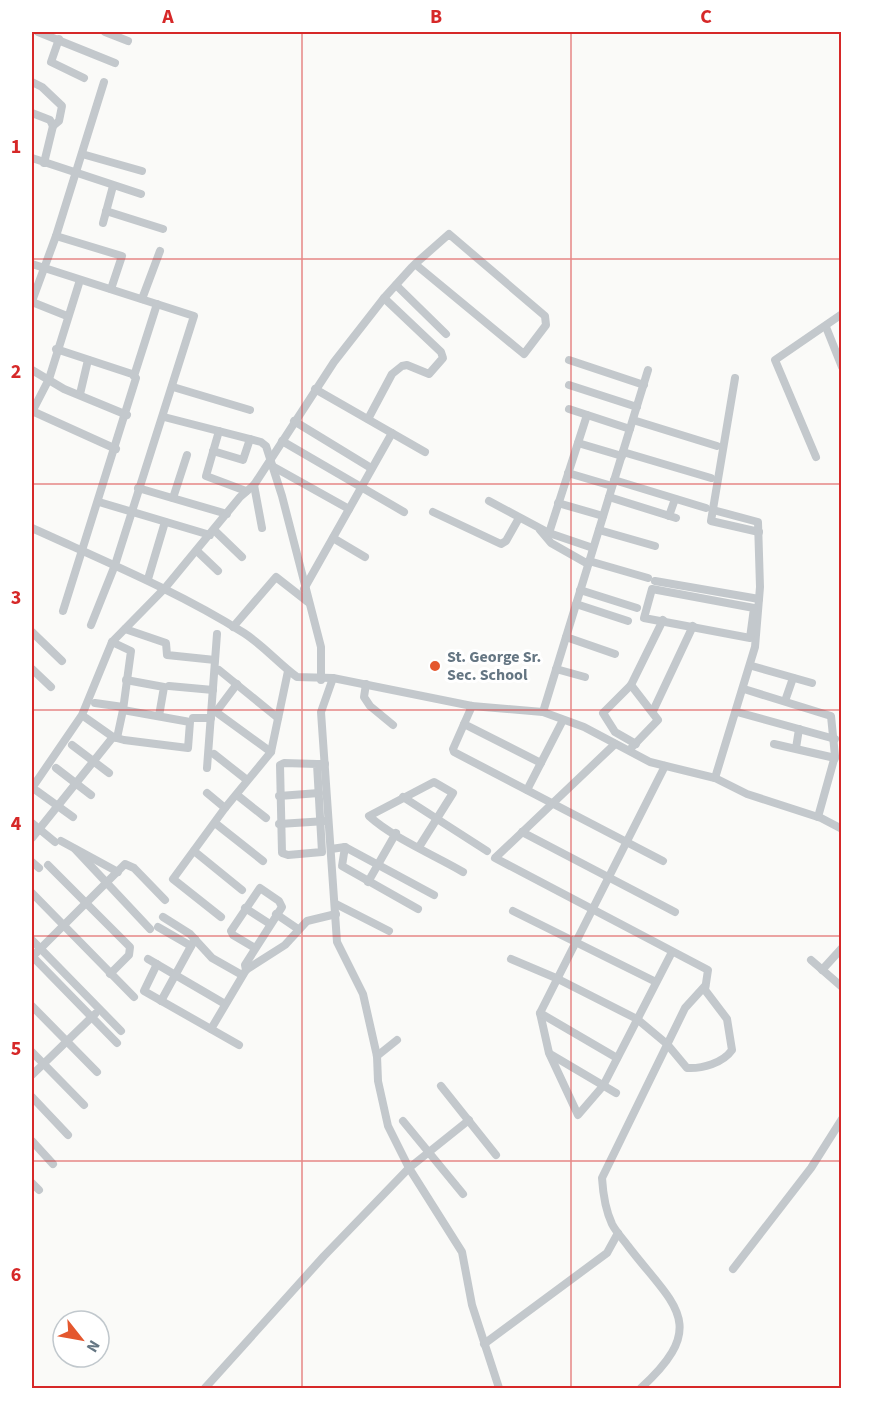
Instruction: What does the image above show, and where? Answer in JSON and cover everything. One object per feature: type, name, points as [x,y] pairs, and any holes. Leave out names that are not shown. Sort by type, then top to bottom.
[{"type":"street","points":[[38,32],[115,63]]},
{"type":"street","points":[[105,32],[128,41]]},
{"type":"street","points":[[59,39],[51,62],[84,78]]},
{"type":"street","points":[[32,82],[42,87],[62,106],[59,121],[53,126],[44,163]]},
{"type":"street","points":[[67,316],[32,301],[56,236],[104,82]]},
{"type":"street","points":[[32,113],[50,120],[53,126]]},
{"type":"street","points":[[82,154],[142,171]]},
{"type":"street","points":[[32,158],[141,194]]},
{"type":"street","points":[[103,224],[113,186]]},
{"type":"street","points":[[106,211],[163,230]]},
{"type":"street","points":[[73,817],[34,790],[82,715],[112,642],[165,588],[246,491],[272,464],[282,441],[315,389],[384,298],[415,264],[449,234],[545,316],[548,320],[546,325],[524,354],[415,264]]},
{"type":"street","points":[[56,236],[122,256],[111,289]]},
{"type":"street","points":[[142,299],[160,251]]},
{"type":"street","points":[[32,264],[194,316],[164,417],[138,488],[115,566],[91,625]]},
{"type":"street","points":[[80,280],[56,349],[49,379],[32,412],[116,449]]},
{"type":"street","points":[[396,285],[446,334]]},
{"type":"street","points":[[368,419],[398,369],[407,365],[426,374],[433,372],[443,356],[384,298]]},
{"type":"street","points":[[63,611],[127,415],[136,378],[134,376],[158,304]]},
{"type":"street","points":[[816,457],[775,360],[842,314]]},
{"type":"street","points":[[826,327],[842,367]]},
{"type":"street","points":[[428,339],[439,328]]},
{"type":"street","points":[[56,349],[134,376]]},
{"type":"street","points":[[80,394],[88,360]]},
{"type":"street","points":[[569,360],[644,385]]},
{"type":"street","points":[[32,370],[127,415]]},
{"type":"street","points":[[543,712],[648,370]]},
{"type":"street","points":[[735,378],[709,509],[712,523],[759,532]]},
{"type":"street","points":[[569,385],[637,407]]},
{"type":"street","points":[[173,387],[250,410]]},
{"type":"street","points":[[315,389],[425,452]]},
{"type":"street","points":[[569,409],[630,429]]},
{"type":"street","points":[[549,533],[587,415]]},
{"type":"street","points":[[164,417],[264,443],[272,464],[321,647],[321,680]]},
{"type":"street","points":[[633,420],[717,446]]},
{"type":"street","points":[[294,421],[371,468]]},
{"type":"street","points":[[219,431],[206,476],[246,491]]},
{"type":"street","points":[[304,589],[392,433]]},
{"type":"street","points":[[213,451],[243,460],[250,439]]},
{"type":"street","points":[[282,441],[404,512]]},
{"type":"street","points":[[578,443],[711,478]]},
{"type":"street","points":[[173,498],[188,455]]},
{"type":"street","points":[[272,464],[349,509]]},
{"type":"street","points":[[568,473],[754,519],[758,522],[759,599],[752,666],[715,778]]},
{"type":"street","points":[[254,485],[261,528]]},
{"type":"street","points":[[138,488],[227,514]]},
{"type":"street","points":[[609,497],[673,517],[675,499]]},
{"type":"street","points":[[489,501],[540,529],[593,548]]},
{"type":"street","points":[[99,502],[165,522],[212,533],[242,557]]},
{"type":"street","points":[[558,503],[603,516]]},
{"type":"street","points":[[433,512],[501,544],[506,541],[519,518]]},
{"type":"street","points":[[148,579],[165,522]]},
{"type":"street","points":[[32,528],[165,588],[264,647],[288,671],[297,676],[321,680],[333,678],[472,706],[543,712],[584,728],[628,751],[665,766],[715,778],[747,794],[818,817],[842,829]]},
{"type":"street","points":[[540,529],[547,540],[589,563],[652,579],[759,599]]},
{"type":"street","points":[[599,530],[655,546]]},
{"type":"street","points":[[333,538],[365,557]]},
{"type":"street","points":[[197,551],[218,571]]},
{"type":"street","points":[[233,627],[276,577],[308,602]]},
{"type":"street","points":[[652,589],[754,608],[750,638],[693,626],[644,618],[652,589]]},
{"type":"street","points":[[580,590],[637,608]]},
{"type":"street","points":[[576,604],[628,621]]},
{"type":"street","points":[[636,744],[615,732],[603,717],[604,711],[631,685],[663,620]]},
{"type":"street","points":[[653,711],[693,626]]},
{"type":"street","points":[[125,629],[166,643],[167,655],[215,660]]},
{"type":"street","points":[[32,632],[62,661]]},
{"type":"street","points":[[207,768],[217,634]]},
{"type":"street","points":[[566,637],[615,654]]},
{"type":"street","points":[[32,838],[115,737],[123,709],[131,651],[112,642]]},
{"type":"street","points":[[752,666],[812,683]]},
{"type":"street","points":[[32,669],[51,687]]},
{"type":"street","points":[[556,669],[585,677]]},
{"type":"street","points":[[219,670],[278,718]]},
{"type":"street","points":[[221,917],[172,879],[225,808],[271,752],[288,671]]},
{"type":"street","points":[[333,678],[321,712],[319,793],[331,849],[337,942],[363,994],[377,1056],[378,1081],[388,1126],[409,1168],[462,1252],[472,1305],[499,1389]]},
{"type":"street","points":[[785,701],[793,678]]},
{"type":"street","points":[[126,680],[164,687],[159,716]]},
{"type":"street","points":[[237,684],[216,712],[271,752]]},
{"type":"street","points":[[366,684],[364,697],[370,706],[393,725]]},
{"type":"street","points":[[628,751],[657,723],[658,717],[631,685]]},
{"type":"street","points":[[169,687],[213,690]]},
{"type":"street","points":[[744,689],[831,716],[835,759],[818,817]]},
{"type":"street","points":[[86,718],[115,737],[187,749],[190,722],[95,703]]},
{"type":"street","points":[[472,706],[453,748],[454,752],[663,861]]},
{"type":"street","points":[[737,712],[835,740]]},
{"type":"street","points":[[193,718],[211,718]]},
{"type":"street","points":[[527,790],[563,720]]},
{"type":"street","points":[[464,724],[541,763]]},
{"type":"street","points":[[796,748],[799,729]]},
{"type":"street","points":[[615,744],[495,858],[708,970],[705,986],[690,1000],[602,1178],[604,1198],[612,1225],[668,1296],[681,1320],[679,1335],[666,1363],[641,1389]]},
{"type":"street","points":[[774,744],[835,759]]},
{"type":"street","points":[[72,745],[109,773]]},
{"type":"street","points":[[213,754],[247,780]]},
{"type":"street","points":[[321,764],[325,821],[322,852],[288,855],[282,853],[279,824],[280,765],[321,764]]},
{"type":"street","points":[[665,766],[591,908],[540,1013],[549,1053],[578,1115],[603,1086],[672,952]]},
{"type":"street","points":[[56,768],[91,795]]},
{"type":"street","points":[[419,847],[437,820],[451,791],[431,782],[369,816],[419,847],[463,872]]},
{"type":"street","points":[[207,793],[225,808]]},
{"type":"street","points":[[279,796],[319,793]]},
{"type":"street","points":[[237,795],[266,818]]},
{"type":"street","points":[[403,797],[488,851]]},
{"type":"street","points":[[279,824],[325,821]]},
{"type":"street","points":[[32,823],[58,841],[118,872]]},
{"type":"street","points":[[215,823],[263,861]]},
{"type":"street","points":[[522,832],[675,912]]},
{"type":"street","points":[[368,882],[396,833]]},
{"type":"street","points":[[331,849],[345,847],[434,895]]},
{"type":"street","points":[[345,847],[342,866],[418,909]]},
{"type":"street","points":[[75,849],[106,884],[154,928],[193,943]]},
{"type":"street","points":[[194,851],[242,890]]},
{"type":"street","points":[[32,862],[39,868]]},
{"type":"street","points":[[117,1043],[32,957],[118,872],[129,864],[165,900]]},
{"type":"street","points":[[48,865],[130,947],[129,955],[110,974]]},
{"type":"street","points":[[244,973],[245,965],[281,904],[260,888],[245,908],[232,933],[255,948]]},
{"type":"street","points":[[32,893],[134,997]]},
{"type":"street","points":[[336,904],[389,932]]},
{"type":"street","points":[[245,908],[270,924]]},
{"type":"street","points":[[513,911],[576,940],[656,982]]},
{"type":"street","points":[[276,914],[298,929]]},
{"type":"street","points":[[211,1029],[244,973],[285,945],[307,921],[336,915]]},
{"type":"street","points":[[163,916],[212,958],[244,973]]},
{"type":"street","points":[[32,940],[121,1031]]},
{"type":"street","points":[[161,1001],[193,943]]},
{"type":"street","points":[[822,970],[841,950]]},
{"type":"street","points":[[148,959],[225,1004]]},
{"type":"street","points":[[511,959],[556,978],[637,1019],[667,1044],[687,1068],[717,1062],[728,1056],[732,1044],[729,1025],[705,986]]},
{"type":"street","points":[[811,960],[842,987]]},
{"type":"street","points":[[157,964],[144,991],[239,1046]]},
{"type":"street","points":[[32,1006],[97,1072]]},
{"type":"street","points":[[32,1075],[100,1009]]},
{"type":"street","points":[[540,1013],[617,1058]]},
{"type":"street","points":[[377,1056],[397,1040]]},
{"type":"street","points":[[32,1052],[84,1105]]},
{"type":"street","points":[[549,1053],[616,1093]]},
{"type":"street","points":[[441,1086],[496,1155]]},
{"type":"street","points":[[32,1097],[69,1135]]},
{"type":"street","points":[[733,1269],[811,1168],[842,1119]]},
{"type":"street","points":[[403,1120],[463,1194]]},
{"type":"street","points":[[205,1389],[324,1256],[409,1168],[469,1120]]},
{"type":"street","points":[[32,1141],[53,1164]]},
{"type":"street","points":[[32,1184],[39,1190]]},
{"type":"street","points":[[484,1344],[607,1253],[618,1233]]},
{"type":"place","name":"St. George Sr. Sec. School","points":[[435,666]]}]
